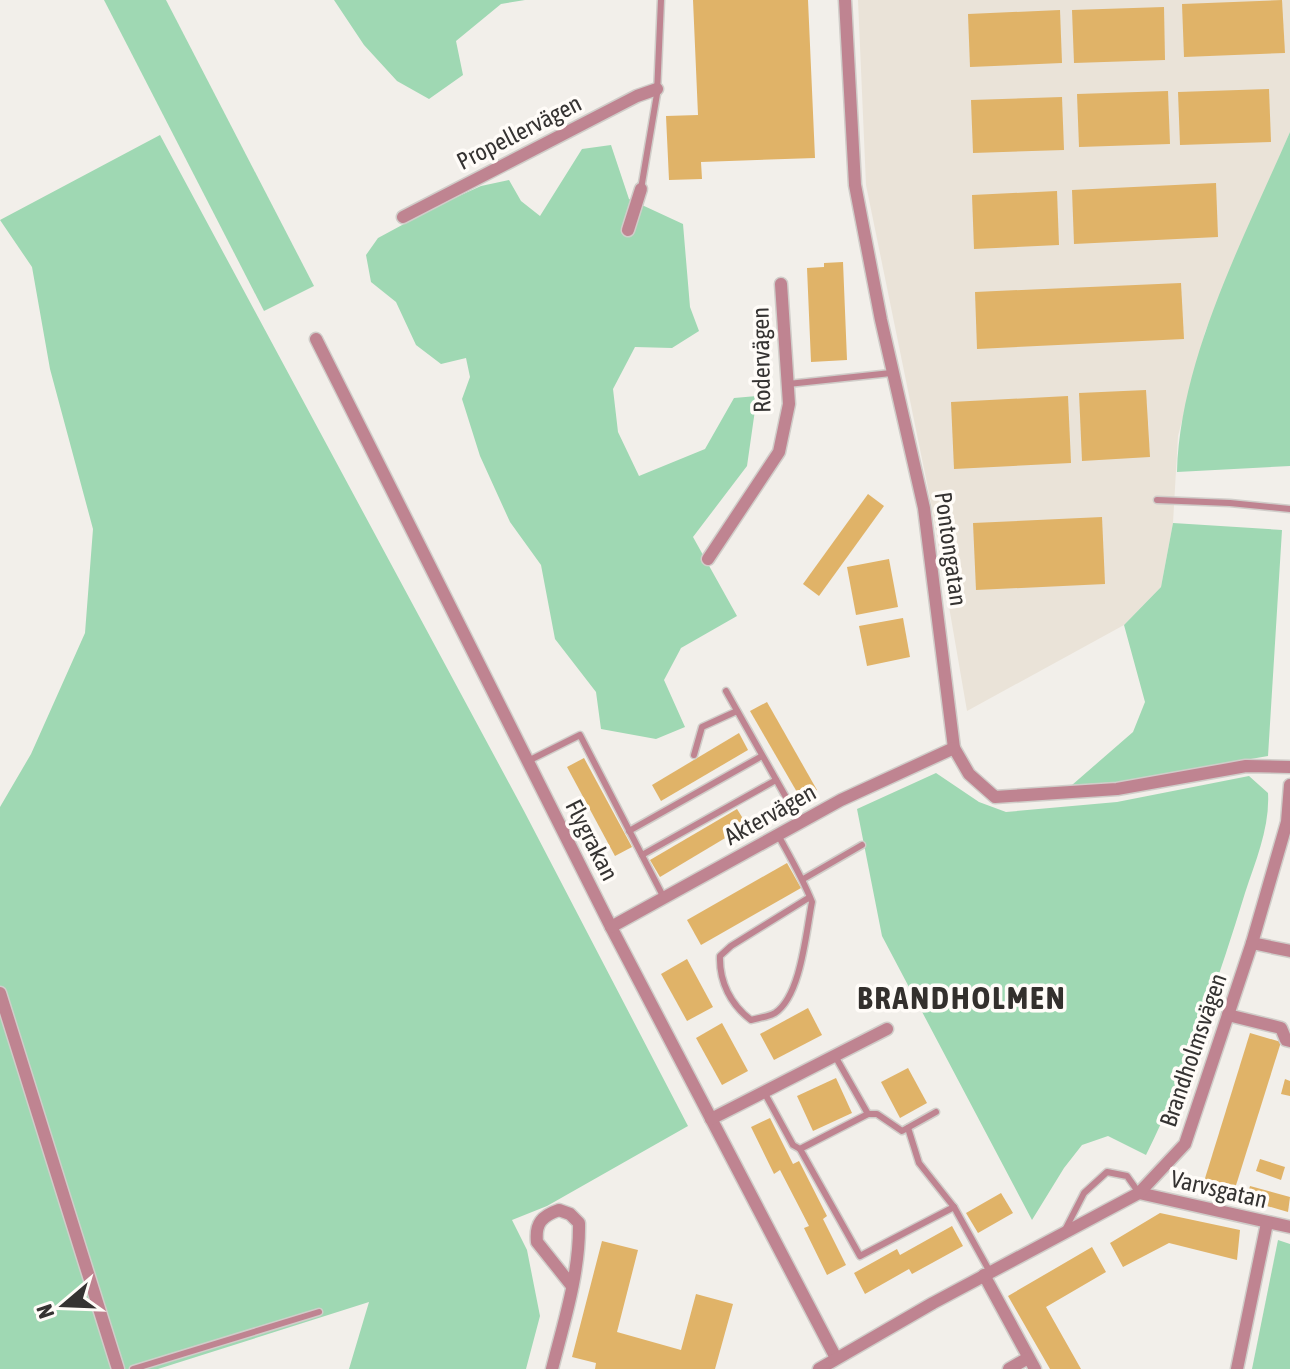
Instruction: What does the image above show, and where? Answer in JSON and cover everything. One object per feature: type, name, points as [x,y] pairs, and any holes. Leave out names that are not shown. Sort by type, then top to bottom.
[{"type":"street","name":"Pontongatan","points":[[845,0],[855,185],[924,508],[954,748],[969,774],[995,797],[1117,789],[1246,766],[1290,767]]},
{"type":"street","name":"Propellervägen","points":[[403,217],[637,96],[657,89]]},
{"type":"street","points":[[628,230],[641,189]]},
{"type":"street","name":"Rodervägen","points":[[708,559],[779,452],[789,404],[781,284]]},
{"type":"street","name":"Flygrakan","points":[[316,339],[611,927],[836,1358]]},
{"type":"street","name":"Aktervägen","points":[[611,927],[841,800],[954,748]]},
{"type":"street","name":"Brandholmsvägen","points":[[819,1369],[1139,1193],[1185,1144],[1252,943],[1287,822],[1290,785]]},
{"type":"street","points":[[1252,943],[1290,951]]},
{"type":"street","points":[[0,993],[118,1369]]},
{"type":"street","points":[[1228,1015],[1281,1028],[1286,1040],[1290,1041]]},
{"type":"street","points":[[711,1119],[887,1029]]},
{"type":"street","name":"Varvsgatan","points":[[1139,1193],[1290,1227]]},
{"type":"street","points":[[552,1369],[572,1286],[580,1239],[579,1223],[570,1214],[559,1210],[545,1215],[537,1224],[537,1242],[572,1286]]},
{"type":"street","points":[[1237,1369],[1267,1223]]},
{"type":"street","points":[[987,1274],[1031,1363],[1009,1369]]},
{"type":"lane","points":[[641,189],[657,89],[661,0]]},
{"type":"lane","points":[[788,384],[893,373]]},
{"type":"lane","points":[[1157,500],[1290,509]]},
{"type":"lane","points":[[726,691],[800,822]]},
{"type":"lane","points":[[694,755],[702,727],[737,711]]},
{"type":"lane","points":[[528,761],[580,735],[664,898]]},
{"type":"lane","points":[[629,831],[762,756]]},
{"type":"lane","points":[[642,855],[776,780]]},
{"type":"lane","points":[[778,835],[810,897],[812,902],[798,973],[788,1001],[774,1014],[751,1020],[736,1009],[723,982],[720,956],[810,897]]},
{"type":"lane","points":[[805,878],[862,845]]},
{"type":"lane","points":[[835,1056],[868,1114]]},
{"type":"lane","points":[[764,1092],[860,1256],[954,1207]]},
{"type":"lane","points":[[800,1149],[868,1114],[877,1114],[902,1131],[936,1112]]},
{"type":"lane","points":[[908,1128],[919,1163],[954,1207],[987,1274]]},
{"type":"lane","points":[[1064,1232],[1084,1193],[1107,1172],[1127,1176],[1139,1193]]},
{"type":"lane","points":[[133,1369],[319,1312]]},
{"type":"shaded area","points":[[858,0],[1290,0],[1290,132],[1205,332],[1178,436],[1173,523],[1161,587],[1124,625],[967,711],[932,508],[866,185]]},
{"type":"green space","points":[[104,0],[166,0],[314,286],[264,311]]},
{"type":"green space","points":[[334,0],[525,0],[501,4],[456,41],[463,75],[429,99],[397,81],[364,45]]},
{"type":"green space","points":[[1290,132],[1290,466],[1177,472],[1181,429],[1202,342],[1235,255]]},
{"type":"green space","points":[[160,135],[524,811],[688,1126],[547,1206],[512,1220],[527,1250],[540,1316],[526,1369],[349,1369],[369,1302],[158,1369],[0,1369],[0,807],[31,754],[85,633],[93,529],[50,369],[32,267],[0,220]]},
{"type":"green space","points":[[611,145],[629,199],[683,224],[690,307],[699,331],[672,348],[635,347],[613,389],[618,432],[639,476],[705,449],[734,398],[757,396],[747,466],[693,537],[737,616],[681,648],[664,680],[685,727],[656,739],[601,729],[596,692],[555,639],[541,565],[510,522],[480,456],[462,399],[470,377],[466,358],[441,364],[416,345],[396,302],[371,282],[366,255],[378,238],[481,186],[509,180],[521,201],[540,216],[582,149]]},
{"type":"green space","points":[[1173,523],[1282,530],[1268,756],[1118,782],[1072,785],[1133,732],[1145,702],[1124,625],[1161,587]]},
{"type":"green space","points":[[936,773],[979,802],[1006,812],[1117,802],[1249,776],[1268,793],[1267,818],[1261,843],[1224,959],[1188,1059],[1146,1155],[1108,1136],[1082,1145],[1032,1220],[882,936],[857,809]]},
{"type":"green space","points":[[1278,1240],[1290,1244],[1290,1369],[1252,1369]]},
{"type":"building","points":[[693,0],[808,0],[815,158],[701,162],[702,179],[669,180],[666,116],[698,115]]},
{"type":"building","points":[[1282,0],[1285,53],[1184,57],[1182,4]]},
{"type":"building","points":[[1164,7],[1165,60],[1074,63],[1072,10]]},
{"type":"building","points":[[1060,10],[1062,63],[970,67],[968,14]]},
{"type":"building","points":[[1269,89],[1271,142],[1180,145],[1178,92]]},
{"type":"building","points":[[1168,91],[1170,144],[1079,147],[1077,94]]},
{"type":"building","points":[[1062,97],[1064,150],[973,153],[971,100]]},
{"type":"building","points":[[1216,183],[1218,237],[1074,244],[1072,190]]},
{"type":"building","points":[[1057,191],[1059,245],[974,249],[972,195]]},
{"type":"building","points":[[843,262],[847,360],[811,362],[807,268]]},
{"type":"building","points":[[1181,283],[1184,339],[977,349],[975,292]]},
{"type":"building","points":[[1146,390],[1150,457],[1082,461],[1079,393]]},
{"type":"building","points":[[1068,396],[1071,463],[954,469],[951,402]]},
{"type":"building","points":[[868,494],[884,506],[819,596],[803,584]]},
{"type":"building","points":[[1102,517],[1105,584],[976,590],[973,523]]},
{"type":"building","points":[[889,559],[898,607],[856,615],[847,567]]},
{"type":"building","points":[[903,618],[910,657],[867,666],[859,626]]},
{"type":"building","points":[[767,702],[817,790],[801,799],[750,711]]},
{"type":"building","points":[[739,733],[748,750],[661,801],[652,785]]},
{"type":"building","points":[[584,758],[632,847],[615,856],[567,767]]},
{"type":"building","points":[[737,809],[747,825],[660,877],[650,860]]},
{"type":"building","points":[[787,863],[801,888],[701,945],[687,920]]},
{"type":"building","points":[[687,959],[713,1007],[687,1021],[661,974]]},
{"type":"building","points":[[808,1008],[822,1035],[774,1060],[760,1034]]},
{"type":"building","points":[[722,1023],[748,1071],[722,1085],[696,1038]]},
{"type":"building","points":[[1250,1033],[1281,1042],[1232,1198],[1202,1188]]},
{"type":"building","points":[[908,1068],[927,1103],[900,1118],[881,1082]]},
{"type":"building","points":[[836,1078],[852,1113],[813,1131],[797,1096]]},
{"type":"building","points":[[1285,1079],[1290,1081],[1290,1096],[1281,1094]]},
{"type":"building","points":[[770,1118],[793,1164],[799,1161],[827,1216],[823,1219],[846,1265],[827,1275],[804,1228],[809,1226],[780,1170],[774,1174],[751,1127]]},
{"type":"building","points":[[1260,1159],[1285,1167],[1281,1180],[1256,1171]]},
{"type":"building","points":[[1250,1186],[1290,1197],[1288,1212],[1246,1200]]},
{"type":"building","points":[[1001,1193],[1013,1213],[978,1233],[966,1213]]},
{"type":"building","points":[[1160,1213],[1240,1230],[1237,1260],[1169,1243],[1123,1267],[1110,1243]]},
{"type":"building","points":[[952,1226],[963,1246],[912,1274],[909,1269],[865,1294],[854,1273],[897,1249],[900,1255]]},
{"type":"building","points":[[602,1241],[638,1250],[617,1332],[681,1350],[696,1294],[733,1304],[715,1369],[595,1369],[596,1363],[572,1357]]},
{"type":"building","points":[[1092,1247],[1106,1272],[1046,1307],[1081,1369],[1050,1369],[1008,1296]]},
{"type":"district","name":"BRANDHOLMEN","points":[[962,997]]}]
